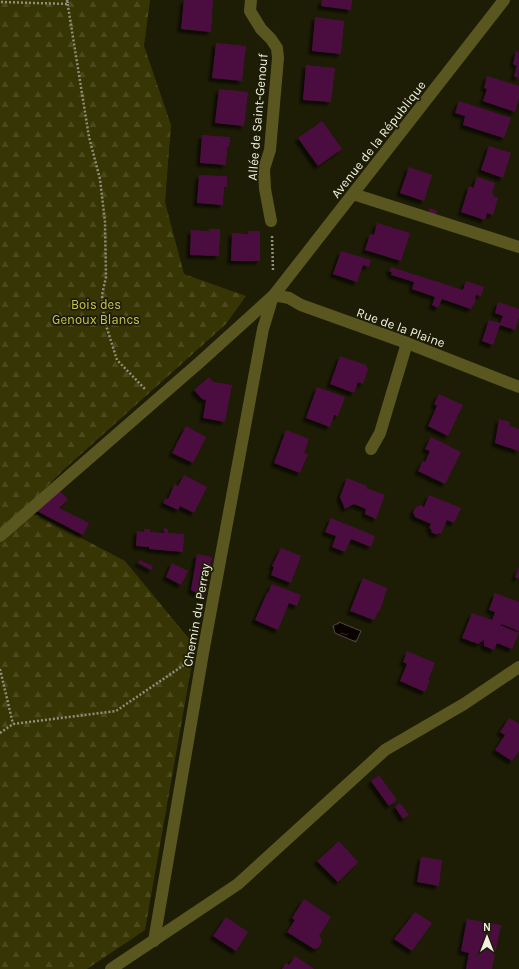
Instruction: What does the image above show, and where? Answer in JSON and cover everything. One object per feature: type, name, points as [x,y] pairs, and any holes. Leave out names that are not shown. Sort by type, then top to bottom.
[{"type":"street","name":"Allée de Saint-Genouf","points":[[251,0],[250,11],[261,28],[271,39],[276,48],[278,58],[270,150],[264,169],[265,188],[271,221]]},
{"type":"street","name":"Avenue de la République","points":[[274,295],[504,0]]},
{"type":"street","points":[[352,194],[519,247]]},
{"type":"street","points":[[0,536],[200,362],[274,295]]},
{"type":"street","name":"Rue de la Plaine","points":[[274,295],[289,298],[308,308],[407,343],[519,387]]},
{"type":"street","name":"Chemin du Perray","points":[[154,941],[203,653],[263,329],[274,295]]},
{"type":"street","points":[[372,449],[380,433],[407,343]]},
{"type":"street","points":[[111,969],[238,884],[385,750],[464,704],[519,667]]},
{"type":"path","points":[[68,0],[89,137],[100,179],[104,215],[106,270],[102,295],[104,319],[117,360],[155,400]]},
{"type":"path","points":[[1,2],[68,4]]},
{"type":"path","points":[[271,221],[274,295]]},
{"type":"path","points":[[0,733],[14,724],[116,711],[203,653]]},
{"type":"path","points":[[0,670],[14,724]]},
{"type":"green space","name":"Bois des Genoux Blancs","points":[[0,0],[150,0],[144,46],[171,125],[165,202],[184,274],[246,296],[226,324],[61,472],[26,509],[125,561],[195,646],[145,930],[87,969],[0,969]]},
{"type":"water","points":[[339,622],[361,631],[356,642],[335,633],[333,626]]},
{"type":"building","points":[[184,0],[213,0],[211,32],[181,29]]},
{"type":"building","points":[[322,0],[352,0],[351,10],[321,6]]},
{"type":"building","points":[[315,17],[344,21],[341,54],[312,51]]},
{"type":"building","points":[[216,43],[246,46],[242,81],[212,78]]},
{"type":"building","points":[[516,51],[519,52],[519,78],[514,76],[517,66],[513,64]]},
{"type":"building","points":[[306,65],[335,68],[331,102],[303,100]]},
{"type":"building","points":[[487,76],[519,86],[519,98],[515,112],[483,101],[487,89],[484,88]]},
{"type":"building","points":[[219,89],[248,92],[244,126],[215,123]]},
{"type":"building","points":[[459,101],[511,118],[504,138],[463,125],[465,116],[455,113]]},
{"type":"building","points":[[322,121],[342,149],[318,166],[298,138]]},
{"type":"building","points":[[202,135],[230,137],[229,147],[227,147],[226,165],[200,163]]},
{"type":"building","points":[[489,146],[511,153],[503,178],[481,170]]},
{"type":"building","points":[[409,167],[432,175],[424,201],[400,193]]},
{"type":"building","points":[[199,175],[227,176],[227,187],[224,187],[223,205],[197,203]]},
{"type":"building","points":[[477,177],[495,183],[492,193],[493,196],[498,198],[493,215],[487,213],[485,220],[461,212],[469,186],[473,188]]},
{"type":"building","points":[[430,208],[437,211],[436,215],[428,213]]},
{"type":"building","points":[[377,223],[410,233],[401,261],[365,250],[370,234],[374,235]]},
{"type":"building","points":[[209,229],[220,229],[219,256],[190,255],[191,230],[209,231]]},
{"type":"building","points":[[248,231],[260,231],[260,261],[231,261],[232,233],[248,234]]},
{"type":"building","points":[[341,251],[371,260],[369,267],[363,265],[357,282],[333,274]]},
{"type":"building","points":[[391,267],[463,290],[466,281],[484,287],[481,296],[476,295],[476,300],[471,309],[442,299],[438,308],[432,305],[435,297],[412,289],[414,282],[391,275],[392,272],[389,271]]},
{"type":"building","points":[[498,302],[519,309],[519,317],[515,330],[500,325],[493,345],[482,341],[489,320],[500,323],[503,316],[495,313]]},
{"type":"building","points":[[340,356],[366,365],[368,369],[363,384],[358,382],[354,393],[330,384]]},
{"type":"building","points":[[209,377],[213,382],[232,385],[225,422],[203,418],[206,400],[202,399],[194,390]]},
{"type":"building","points":[[317,387],[345,397],[338,416],[334,415],[330,427],[306,418]]},
{"type":"building","points":[[439,394],[463,405],[448,436],[428,426],[437,406],[434,404]]},
{"type":"building","points":[[499,419],[510,422],[510,426],[519,429],[519,451],[495,443]]},
{"type":"building","points":[[186,426],[206,437],[193,463],[172,453]]},
{"type":"building","points":[[286,430],[309,439],[304,453],[308,454],[300,473],[274,463]]},
{"type":"building","points":[[431,437],[461,452],[445,484],[418,471],[423,461],[425,462],[430,451],[425,449]]},
{"type":"building","points":[[184,475],[207,487],[194,513],[180,506],[178,510],[163,503],[166,498],[168,499],[175,484],[178,486]]},
{"type":"building","points":[[347,478],[367,486],[366,488],[385,495],[376,519],[365,514],[366,509],[354,504],[345,509],[340,497]]},
{"type":"building","points":[[59,490],[68,499],[59,508],[89,523],[83,535],[35,510]]},
{"type":"building","points":[[429,495],[461,508],[454,523],[447,520],[441,534],[438,533],[437,535],[431,532],[432,530],[429,528],[431,524],[415,517],[413,512],[416,507],[421,505],[424,507]]},
{"type":"building","points":[[331,518],[375,536],[371,547],[351,539],[345,552],[332,547],[336,536],[325,532]]},
{"type":"building","points":[[164,528],[168,529],[168,533],[184,534],[183,552],[149,549],[149,547],[136,546],[137,531],[144,532],[144,529],[150,529],[150,532],[164,533]]},
{"type":"building","points":[[281,548],[301,556],[291,583],[271,575],[274,567],[272,566]]},
{"type":"building","points":[[197,554],[212,557],[204,597],[191,590]]},
{"type":"building","points":[[140,560],[153,566],[151,570],[138,563]]},
{"type":"building","points":[[172,563],[188,571],[181,585],[166,577]]},
{"type":"building","points":[[519,567],[519,579],[515,577]]},
{"type":"building","points":[[363,578],[387,588],[380,611],[379,610],[374,620],[350,611]]},
{"type":"building","points":[[272,584],[301,595],[297,606],[289,603],[278,630],[255,620]]},
{"type":"building","points":[[495,593],[519,602],[519,631],[501,624],[500,625],[519,633],[512,649],[497,643],[494,650],[484,646],[484,640],[478,644],[462,638],[472,613],[492,620],[495,612],[489,610]]},
{"type":"building","points":[[407,651],[435,663],[425,692],[400,681],[407,664],[403,662]]},
{"type":"building","points":[[509,718],[519,724],[519,751],[512,761],[495,750],[505,735],[500,732]]},
{"type":"building","points":[[379,775],[397,800],[389,806],[371,781]]},
{"type":"building","points":[[400,803],[409,815],[403,819],[395,807]]},
{"type":"building","points":[[339,841],[358,862],[338,882],[317,861]]},
{"type":"building","points":[[421,857],[442,860],[439,886],[417,882]]},
{"type":"building","points":[[304,899],[331,917],[319,936],[322,942],[318,948],[314,949],[287,932],[295,920],[292,918]]},
{"type":"building","points":[[415,912],[432,923],[412,951],[394,939]]},
{"type":"building","points":[[226,917],[248,932],[236,951],[213,936]]},
{"type":"building","points":[[467,919],[501,925],[492,969],[466,969],[469,953],[461,951]]},
{"type":"building","points":[[295,956],[314,969],[282,969],[286,963],[289,965]]}]
